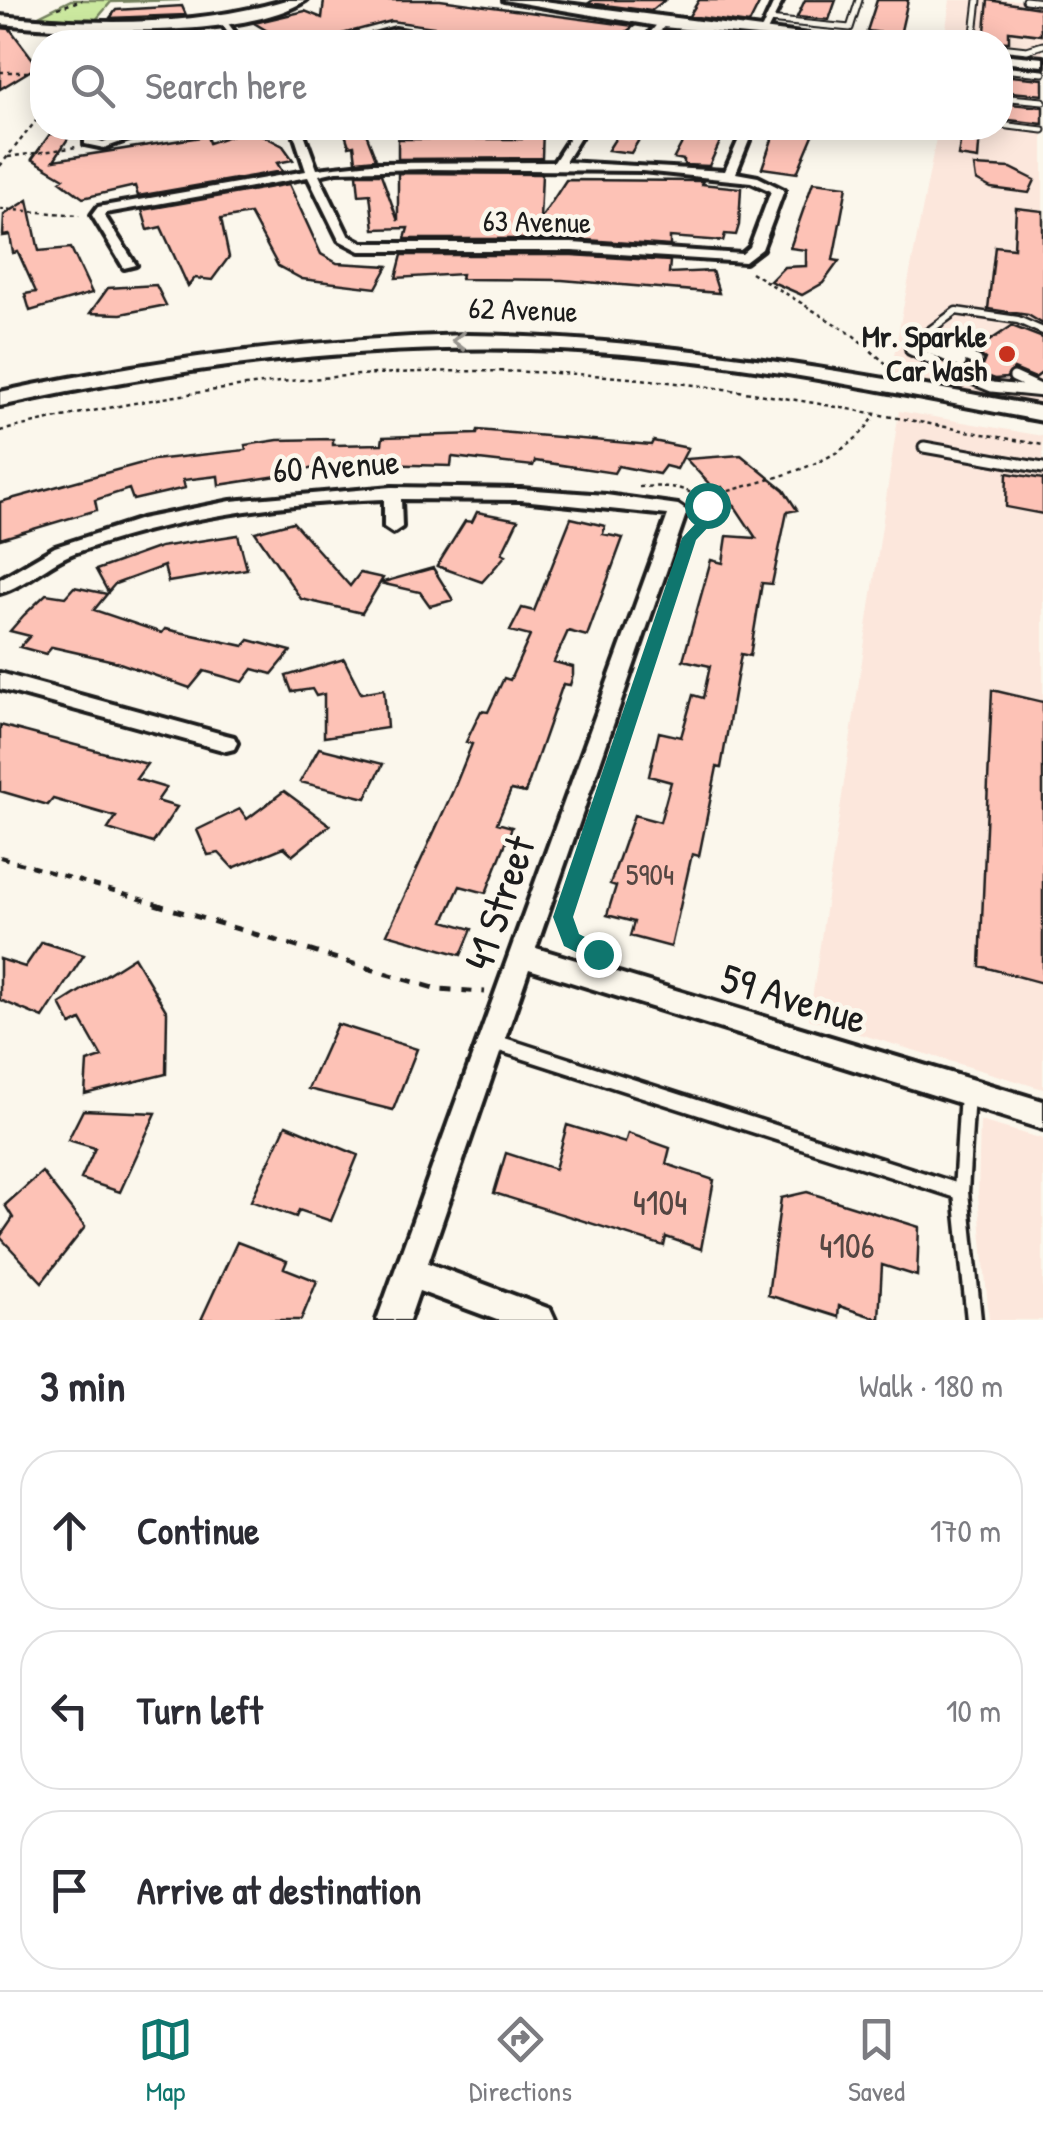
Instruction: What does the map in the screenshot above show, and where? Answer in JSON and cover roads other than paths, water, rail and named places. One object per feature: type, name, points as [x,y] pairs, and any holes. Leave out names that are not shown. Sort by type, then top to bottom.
[{"type":"main road","points":[[0,20],[108,28],[221,20],[300,0]]},
{"type":"main road","points":[[510,0],[663,22],[788,30]]},
{"type":"main road","points":[[1013,59],[1043,62]]},
{"type":"main road","name":"62 Avenue","points":[[0,399],[234,356],[354,344],[484,340],[698,355],[1043,414]]},
{"type":"main road","name":"62 Avenue","points":[[0,418],[109,394],[242,373],[364,362],[511,359],[693,373],[1043,430]]},
{"type":"street","points":[[766,26],[779,0]]},
{"type":"street","points":[[221,20],[229,30]]},
{"type":"street","points":[[656,30],[663,22]]},
{"type":"street","points":[[90,145],[91,140]]},
{"type":"street","points":[[302,140],[314,172]]},
{"type":"street","points":[[558,165],[574,140]]},
{"type":"street","points":[[129,265],[98,214],[102,210],[314,172],[393,165],[558,165],[729,175],[744,140]]},
{"type":"street","name":"63 Avenue","points":[[314,172],[349,244],[372,248],[572,247],[733,260],[745,258],[756,249],[778,190],[766,181],[729,175]]},
{"type":"street","name":"60 Avenue","points":[[5,583],[97,537],[176,517],[392,492],[512,491],[613,499],[678,511]]},
{"type":"street","points":[[392,492],[393,528]]},
{"type":"street","name":"41 Street","points":[[393,1320],[678,511]]},
{"type":"street","points":[[0,681],[226,743]]},
{"type":"street","name":"59 Avenue","points":[[522,956],[1043,1115]]},
{"type":"street","points":[[410,1272],[539,1320]]},
{"type":"lane","points":[[766,26],[850,28],[859,0]]},
{"type":"lane","points":[[974,30],[978,0]]},
{"type":"lane","points":[[1026,0],[1043,2]]},
{"type":"lane","points":[[1013,48],[1027,50],[1043,45]]},
{"type":"lane","points":[[1013,71],[1043,74]]},
{"type":"lane","points":[[1013,98],[1043,101]]},
{"type":"lane","points":[[1013,127],[1043,130]]},
{"type":"lane","points":[[915,342],[956,311],[1018,320],[1043,330]]},
{"type":"lane","points":[[915,342],[933,360]]},
{"type":"lane","points":[[915,342],[977,361]]},
{"type":"lane","points":[[915,342],[960,363]]},
{"type":"lane","points":[[1014,377],[1043,391]]},
{"type":"lane","points":[[970,378],[1028,392],[1043,391]]},
{"type":"lane","points":[[996,378],[1028,392]]},
{"type":"lane","points":[[924,447],[1043,468]]},
{"type":"lane","points":[[491,1041],[961,1192]]},
{"type":"lane","points":[[967,1093],[961,1192],[974,1320]]},
{"type":"place","name":"Mr. Sparkle Car Wash","points":[[1007,354]]}]
